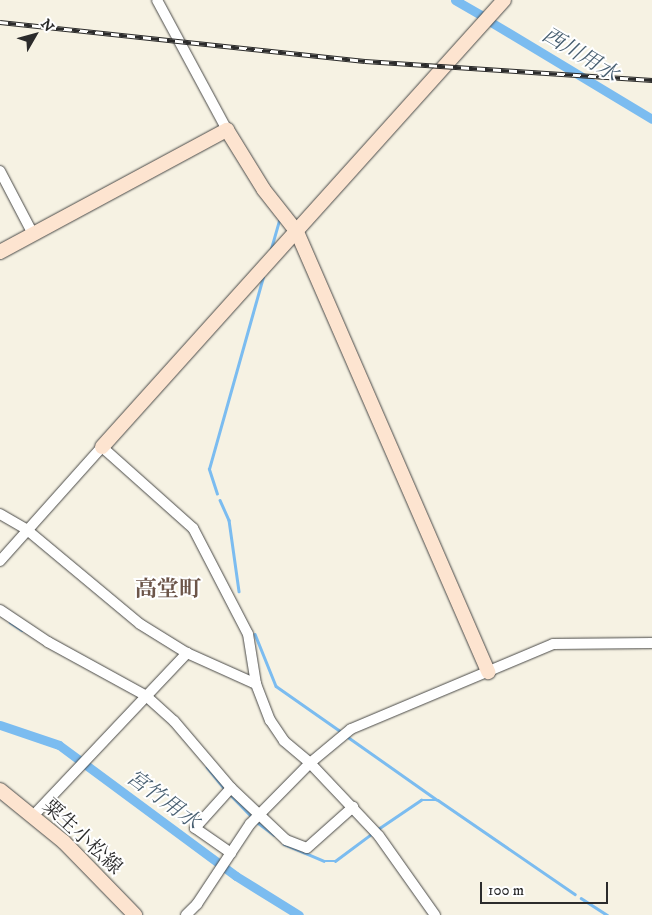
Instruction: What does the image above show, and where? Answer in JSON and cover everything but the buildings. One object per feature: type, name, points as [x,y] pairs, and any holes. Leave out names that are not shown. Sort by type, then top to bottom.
[{"type":"street","points":[[157,0],[226,130],[264,190],[297,232],[488,672]]},
{"type":"street","points":[[0,561],[26,529],[297,232],[504,0]]},
{"type":"street","points":[[0,252],[226,130]]},
{"type":"street","points":[[0,171],[33,234]]},
{"type":"street","points":[[102,447],[193,528],[248,634],[256,684],[270,720],[284,741],[310,763],[378,836],[434,915]]},
{"type":"street","points":[[0,514],[26,529],[140,624],[187,653],[256,684]]},
{"type":"street","points":[[0,610],[174,721],[231,788],[286,840],[307,848],[353,807]]},
{"type":"street","points":[[186,915],[259,816],[310,763],[351,729],[553,644],[652,644]]},
{"type":"street","points":[[32,818],[141,699],[187,653]]},
{"type":"street","points":[[229,856],[195,828],[231,788]]},
{"type":"street","name":"粟生小松線","points":[[0,790],[78,855],[135,915]]},
{"type":"waterway","name":"西川用水","points":[[455,0],[484,17]]},
{"type":"waterway","name":"西川用水","points":[[489,21],[652,119]]},
{"type":"waterway","points":[[270,252],[279,220]]},
{"type":"waterway","points":[[217,494],[209,469],[263,277]]},
{"type":"waterway","points":[[220,500],[229,520],[239,591]]},
{"type":"waterway","points":[[10,622],[22,630]]},
{"type":"waterway","points":[[255,634],[276,686],[340,731]]},
{"type":"waterway","name":"宮竹用水","points":[[0,725],[59,745],[236,876],[299,915]]},
{"type":"waterway","points":[[348,737],[436,799]]},
{"type":"waterway","points":[[207,767],[225,789]]},
{"type":"waterway","points":[[230,794],[251,816]]},
{"type":"waterway","points":[[378,829],[421,800],[438,800],[575,894]]},
{"type":"waterway","points":[[257,822],[274,835]]},
{"type":"waterway","points":[[284,844],[324,861],[335,861],[370,835]]},
{"type":"waterway","points":[[581,898],[607,915]]},
{"type":"railway","points":[[0,22],[365,61],[652,80]]},
{"type":"district","name":"高堂町","points":[[168,590]]}]
